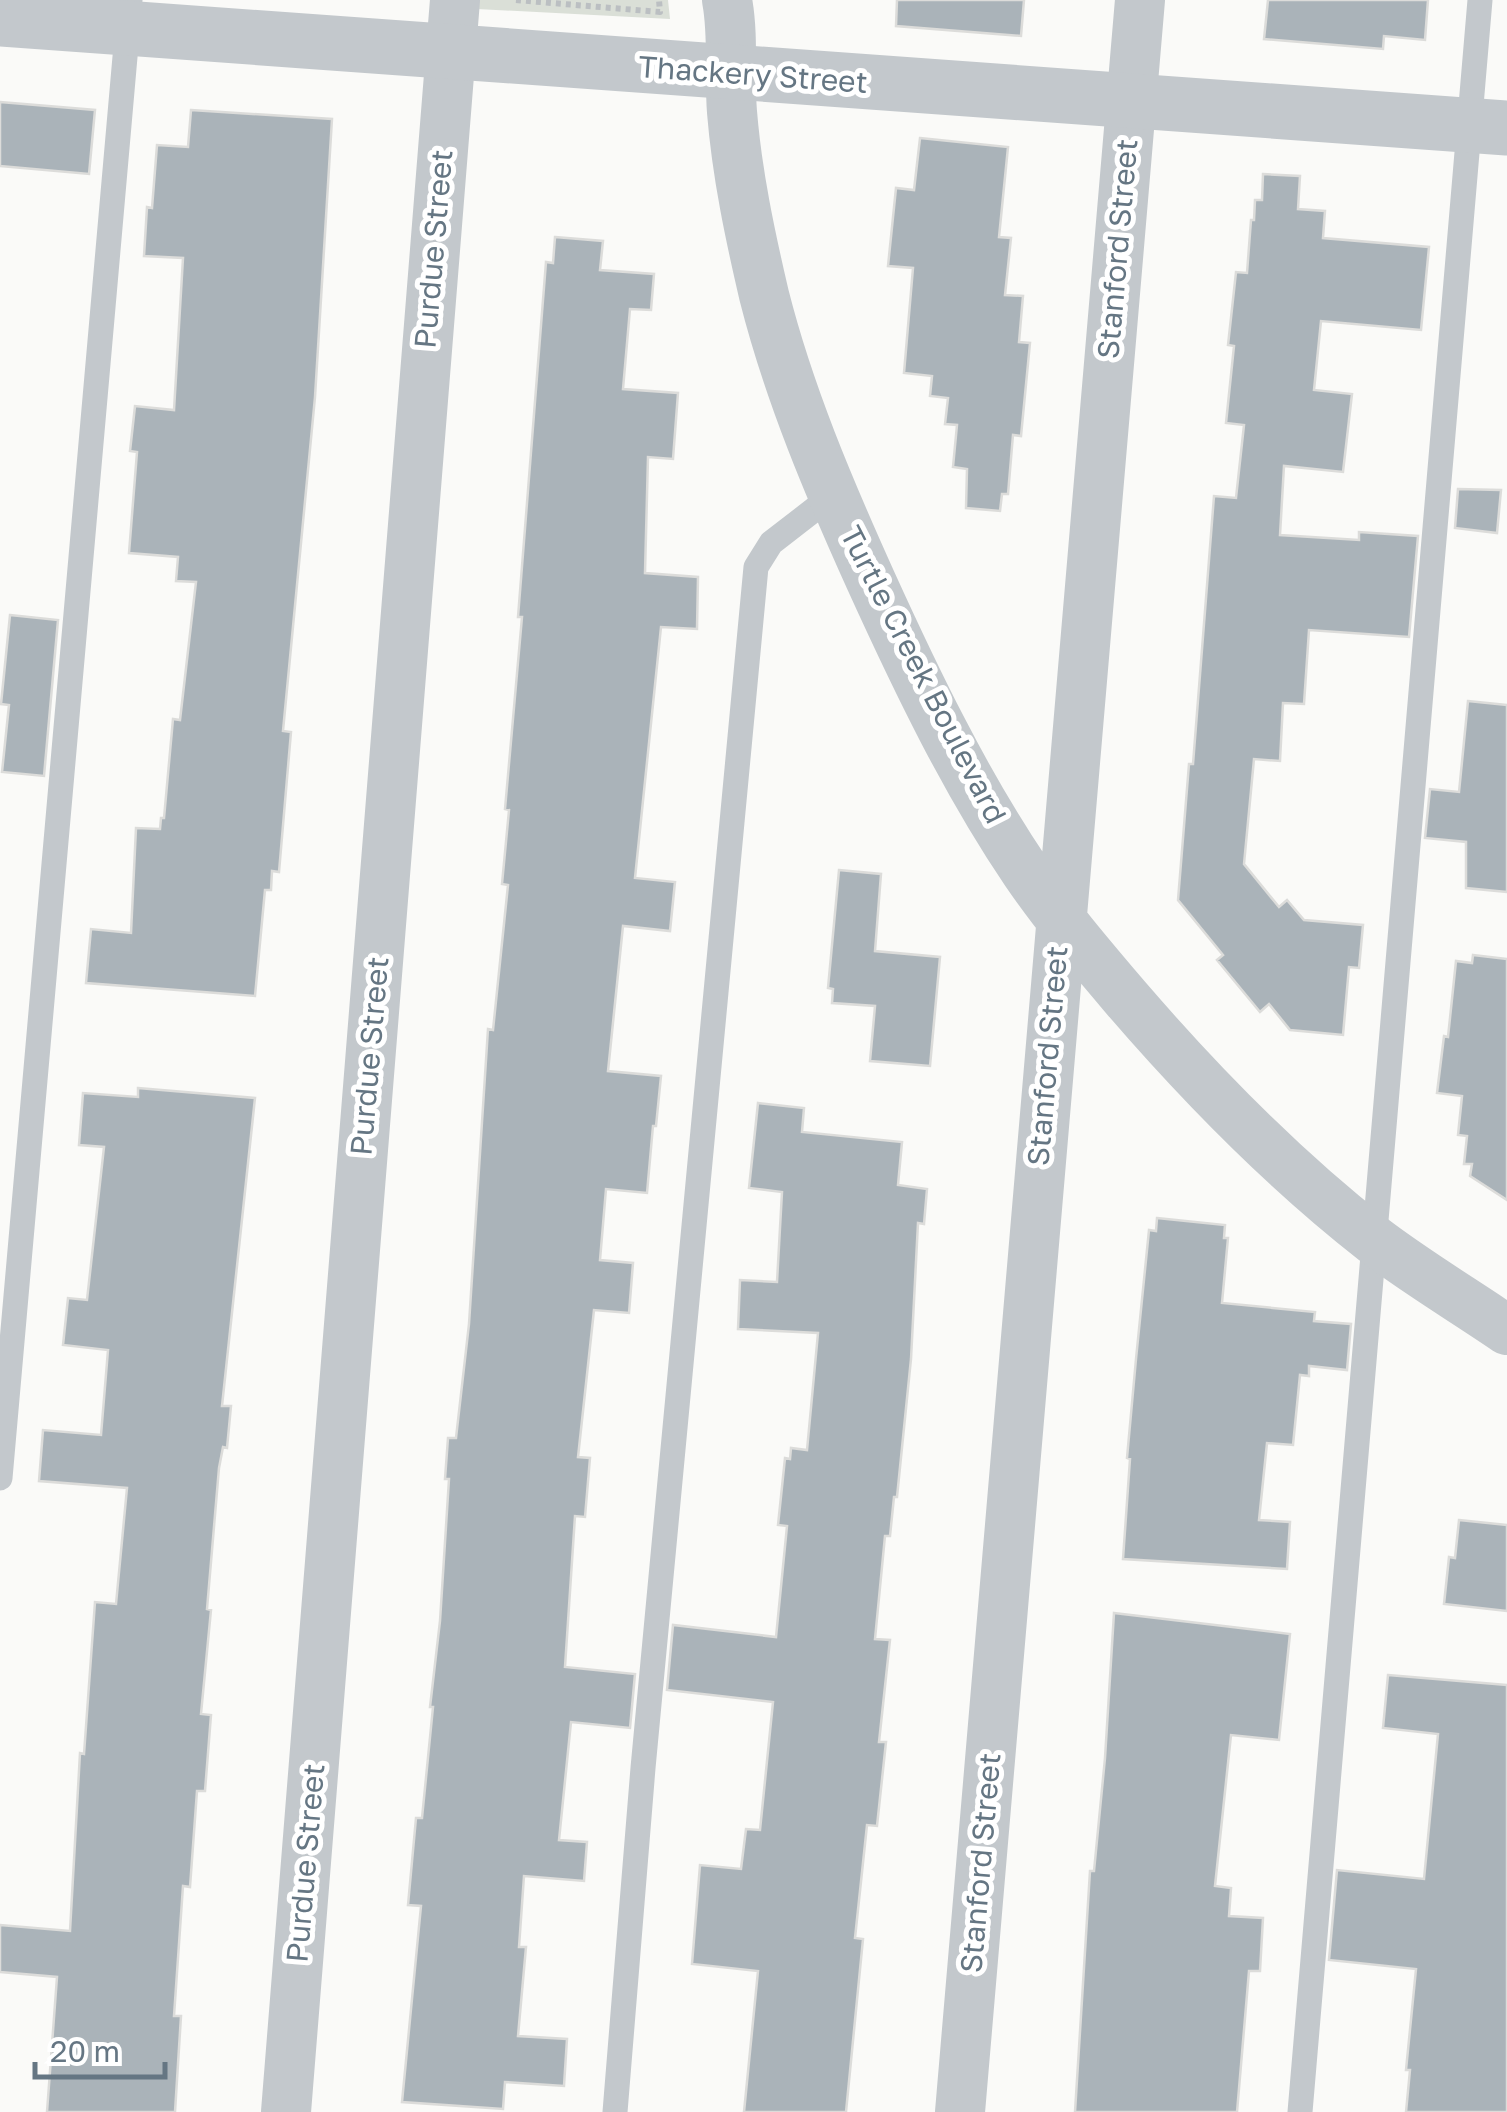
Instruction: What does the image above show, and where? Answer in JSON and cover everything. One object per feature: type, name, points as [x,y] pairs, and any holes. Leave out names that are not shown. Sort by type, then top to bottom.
[{"type":"street","name":"Turtle Creek Boulevard","points":[[728,0],[740,184],[765,297],[793,393],[832,495],[892,628],[954,751],[1026,871],[1175,1054],[1284,1164],[1375,1240],[1507,1330]]},
{"type":"street","name":"Stanford Street","points":[[960,2112],[1140,0]]},
{"type":"street","name":"Thackery Street","points":[[0,19],[128,14],[452,26],[731,74],[1488,127]]},
{"type":"street","name":"Purdue Street","points":[[286,2112],[452,26]]},
{"type":"lane","points":[[1300,2112],[1375,1240],[1488,127],[1480,0]]},
{"type":"lane","points":[[0,1478],[128,14]]},
{"type":"lane","points":[[615,2112],[645,1749],[756,567],[771,543],[832,495]]},
{"type":"path","points":[[516,0],[660,12],[659,0]]},
{"type":"shaded area","points":[[478,0],[668,0],[670,19],[477,9]]},
{"type":"building","points":[[897,0],[1024,0],[1021,36],[896,26]]},
{"type":"building","points":[[1268,0],[1428,0],[1425,40],[1384,36],[1383,49],[1264,39]]},
{"type":"building","points":[[0,102],[95,110],[89,174],[0,166]]},
{"type":"building","points":[[191,110],[332,119],[315,397],[283,731],[291,732],[279,872],[272,871],[271,890],[265,890],[255,996],[86,983],[91,929],[131,933],[136,828],[160,829],[173,719],[180,720],[196,582],[176,581],[178,557],[129,553],[137,452],[130,451],[135,406],[174,410],[183,258],[144,256],[157,145],[188,147]]},
{"type":"building","points":[[920,138],[1008,147],[999,237],[1011,238],[1005,295],[1023,296],[1019,342],[1030,343],[1021,436],[1013,435],[1008,494],[1002,494],[1000,511],[966,508],[967,469],[953,467],[957,425],[945,424],[948,398],[930,396],[932,376],[904,373],[913,268],[888,266],[896,188],[914,190]]},
{"type":"building","points":[[1263,174],[1300,176],[1298,209],[1325,211],[1323,238],[1429,247],[1421,330],[1321,321],[1314,390],[1352,394],[1343,472],[1284,466],[1280,535],[1359,540],[1359,532],[1418,536],[1409,637],[1309,630],[1304,704],[1283,703],[1280,761],[1254,759],[1244,864],[1279,907],[1287,900],[1304,920],[1363,925],[1359,968],[1349,967],[1343,1035],[1290,1030],[1269,1004],[1260,1012],[1217,960],[1223,955],[1178,900],[1214,496],[1236,498],[1244,425],[1226,423],[1234,346],[1228,345],[1236,272],[1247,273],[1251,220],[1255,200],[1262,200]]},
{"type":"building","points":[[555,237],[603,241],[600,270],[654,274],[651,310],[630,309],[623,389],[678,393],[673,459],[648,457],[645,573],[698,577],[697,629],[661,627],[635,878],[675,882],[670,931],[623,926],[608,1071],[661,1076],[647,1193],[606,1189],[600,1260],[633,1263],[629,1313],[594,1310],[578,1457],[590,1458],[585,1517],[575,1516],[565,1667],[635,1674],[630,1728],[571,1722],[559,1840],[587,1842],[584,1881],[524,1876],[519,1947],[526,1947],[518,2036],[567,2039],[564,2086],[505,2082],[503,2109],[402,2102],[421,1906],[408,1905],[433,1707],[449,1479],[445,1479],[448,1438],[456,1438],[469,1324],[488,1029],[493,1030],[508,885],[502,884],[522,617],[518,617],[546,262],[553,263]]},
{"type":"building","points":[[1458,489],[1501,490],[1497,533],[1455,528]]},
{"type":"building","points":[[10,615],[58,620],[44,776],[2,772],[9,705],[1,704]]},
{"type":"building","points":[[1468,701],[1507,705],[1507,892],[1466,888],[1466,842],[1425,838],[1430,789],[1459,792]]},
{"type":"building","points":[[839,870],[881,874],[875,951],[940,957],[930,1066],[870,1061],[875,1006],[832,1003],[833,989],[828,988]]},
{"type":"building","points":[[1473,955],[1507,959],[1507,1200],[1470,1176],[1472,1164],[1464,1164],[1467,1136],[1458,1135],[1462,1096],[1437,1093],[1456,961],[1472,963]]},
{"type":"building","points":[[138,1088],[255,1098],[222,1406],[231,1406],[227,1448],[223,1447],[219,1468],[207,1609],[211,1610],[201,1714],[211,1715],[205,1791],[197,1791],[190,1887],[183,1886],[174,2016],[181,2016],[175,2112],[47,2112],[57,1977],[0,1972],[0,1925],[70,1931],[80,1753],[84,1754],[95,1602],[116,1604],[127,1488],[39,1481],[43,1430],[101,1435],[108,1350],[63,1345],[68,1298],[87,1300],[104,1147],[79,1145],[83,1093],[138,1097]]},
{"type":"building","points":[[758,1103],[804,1108],[802,1132],[902,1142],[898,1185],[927,1189],[924,1224],[918,1223],[911,1359],[897,1497],[890,1536],[885,1536],[875,1639],[890,1640],[879,1742],[886,1742],[877,1826],[867,1825],[855,1938],[863,1939],[846,2112],[744,2112],[758,1971],[692,1964],[700,1865],[741,1869],[746,1829],[760,1830],[773,1702],[667,1690],[673,1625],[776,1637],[787,1526],[778,1525],[785,1458],[790,1459],[791,1448],[807,1450],[818,1333],[738,1329],[740,1280],[777,1282],[782,1192],[749,1188]]},
{"type":"building","points":[[1157,1218],[1225,1225],[1224,1238],[1228,1238],[1222,1303],[1315,1312],[1314,1321],[1351,1324],[1347,1370],[1309,1366],[1309,1376],[1300,1375],[1293,1445],[1267,1443],[1259,1520],[1290,1522],[1287,1569],[1123,1559],[1136,1359],[1149,1230],[1156,1231]]},
{"type":"building","points":[[1459,1520],[1507,1525],[1507,1611],[1444,1604],[1449,1557],[1455,1558]]},
{"type":"building","points":[[1114,1613],[1290,1634],[1279,1740],[1231,1735],[1215,1886],[1231,1888],[1229,1916],[1263,1918],[1260,1971],[1249,1971],[1237,2112],[1075,2112],[1090,1871],[1094,1871],[1105,1758]]},
{"type":"building","points":[[1388,1675],[1507,1685],[1507,2112],[1406,2112],[1416,1969],[1329,1960],[1337,1870],[1424,1879],[1438,1734],[1383,1728]]}]
